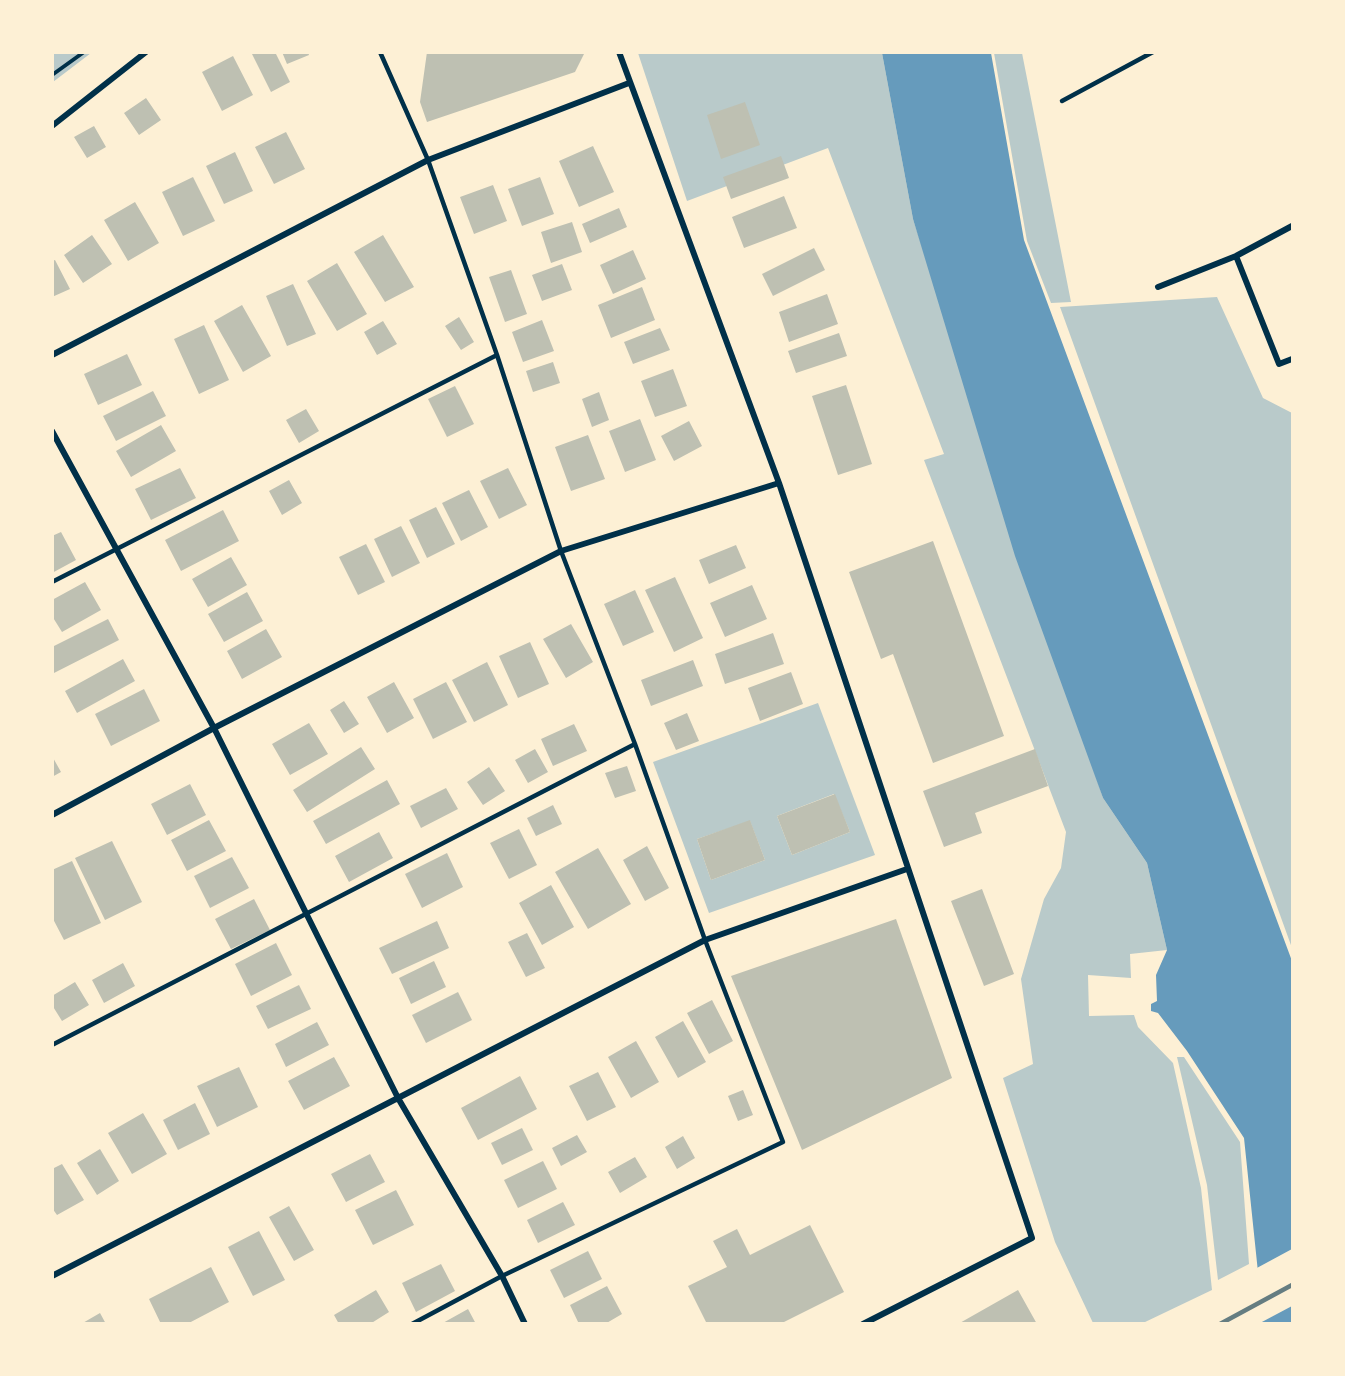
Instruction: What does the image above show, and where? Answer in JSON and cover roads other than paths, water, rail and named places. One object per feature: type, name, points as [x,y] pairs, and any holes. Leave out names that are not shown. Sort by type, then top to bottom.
[{"type":"street","points":[[52,126],[146,52]]},
{"type":"street","points":[[619,52],[779,483],[1032,1238],[863,1323]]},
{"type":"street","points":[[52,355],[428,160],[629,83]]},
{"type":"street","points":[[1158,287],[1236,256],[1293,226]]},
{"type":"street","points":[[1236,256],[1279,364],[1293,359]]},
{"type":"street","points":[[52,431],[214,728],[398,1098],[502,1276],[525,1323]]},
{"type":"street","points":[[52,815],[214,728],[561,551],[779,483]]},
{"type":"street","points":[[52,1276],[705,940],[907,869]]},
{"type":"lane","points":[[380,52],[428,160],[497,355],[561,551],[635,744],[705,940],[783,1142],[502,1276],[412,1323]]},
{"type":"lane","points":[[1062,101],[1153,52]]},
{"type":"lane","points":[[52,582],[497,355]]},
{"type":"lane","points":[[52,1045],[309,915],[635,744]]},
{"type":"water","points":[[882,53],[991,53],[1024,240],[1292,961],[1292,1323],[1258,1323],[1261,1301],[1244,1138],[1187,1051],[1158,1013],[1151,1011],[1151,1004],[1157,1001],[1156,975],[1167,950],[1147,863],[1103,798],[1015,556],[913,219]]},
{"type":"railway","points":[[1220,1324],[1292,1285]]}]
